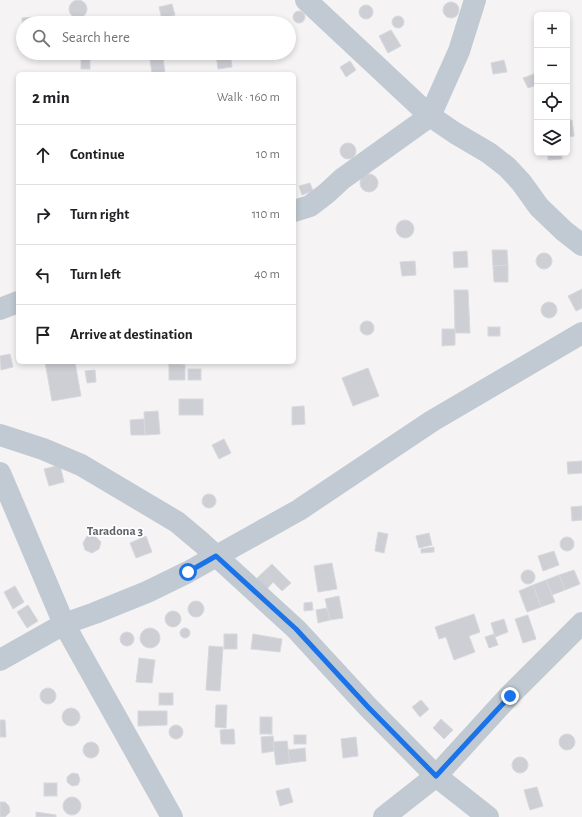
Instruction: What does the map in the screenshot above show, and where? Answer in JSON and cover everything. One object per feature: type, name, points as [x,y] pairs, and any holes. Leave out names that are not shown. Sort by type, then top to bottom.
[{"type":"street","points":[[306,0],[430,116],[455,133],[490,153],[507,167],[521,182],[539,207],[564,231],[582,245]]},
{"type":"street","points":[[296,210],[310,206],[342,179],[430,116],[458,51],[475,0]]},
{"type":"street","points":[[0,309],[16,303]]},
{"type":"street","points":[[0,660],[64,624],[147,592],[299,510],[432,421],[582,333]]},
{"type":"street","points":[[0,435],[43,449],[81,465],[177,522],[296,629],[368,707],[436,776],[488,817]]},
{"type":"street","points":[[0,473],[64,624],[172,817]]},
{"type":"street","points":[[384,817],[436,776],[510,696],[582,623]]},
{"type":"building","points":[[78,0],[86,6],[86,12],[82,16],[74,16],[69,9],[72,3]]},
{"type":"building","points":[[448,2],[454,2],[459,7],[457,16],[454,18],[448,18],[443,13],[443,7]]},
{"type":"building","points":[[172,4],[175,15],[161,16],[159,7]]},
{"type":"building","points":[[363,5],[369,5],[373,9],[373,15],[369,19],[363,19],[359,15],[359,9]]},
{"type":"building","points":[[297,11],[301,11],[305,15],[305,19],[301,23],[297,23],[296,16],[293,16]]},
{"type":"building","points":[[398,16],[402,18],[404,22],[402,26],[398,28],[394,26],[392,22],[394,18]]},
{"type":"building","points":[[391,30],[401,46],[388,53],[379,36]]},
{"type":"building","points":[[81,60],[90,60],[90,69],[81,69]]},
{"type":"building","points":[[150,60],[163,60],[165,72],[152,72]]},
{"type":"building","points":[[217,60],[231,60],[232,67],[218,69]]},
{"type":"building","points":[[504,60],[507,72],[493,74],[491,63]]},
{"type":"building","points":[[350,61],[356,70],[346,77],[340,67]]},
{"type":"building","points":[[534,74],[534,86],[528,88],[523,78]]},
{"type":"building","points":[[570,120],[572,120],[574,136],[570,137]]},
{"type":"building","points":[[348,143],[354,145],[356,151],[354,157],[348,159],[342,157],[340,151],[342,145]]},
{"type":"building","points":[[548,156],[562,156],[562,159],[548,160]]},
{"type":"building","points":[[369,174],[375,177],[378,183],[375,189],[369,192],[363,189],[360,183],[363,177]]},
{"type":"building","points":[[310,183],[313,191],[302,195],[299,186]]},
{"type":"building","points":[[405,220],[411,223],[414,229],[411,235],[405,238],[399,235],[396,229],[399,223]]},
{"type":"building","points":[[492,250],[507,250],[508,265],[493,266]]},
{"type":"building","points":[[467,251],[468,267],[454,268],[453,252]]},
{"type":"building","points":[[541,253],[547,253],[552,258],[550,267],[547,269],[541,269],[536,264],[536,258]]},
{"type":"building","points":[[415,261],[416,275],[402,276],[400,262]]},
{"type":"building","points":[[508,265],[508,282],[494,282],[493,266]]},
{"type":"building","points":[[582,289],[582,308],[576,311],[568,296]]},
{"type":"building","points":[[454,290],[468,290],[470,333],[455,333]]},
{"type":"building","points":[[549,302],[556,307],[557,310],[552,317],[549,318],[542,313],[541,310],[546,303]]},
{"type":"building","points":[[364,321],[370,321],[374,325],[374,331],[370,335],[364,335],[360,331],[360,325]]},
{"type":"building","points":[[488,327],[500,327],[500,336],[488,336]]},
{"type":"building","points":[[442,329],[455,329],[455,345],[442,346]]},
{"type":"building","points":[[10,354],[13,367],[1,370],[0,356]]},
{"type":"building","points":[[45,364],[75,364],[81,396],[52,401]]},
{"type":"building","points":[[169,364],[185,365],[185,380],[169,380]]},
{"type":"building","points":[[368,368],[379,396],[353,406],[342,378]]},
{"type":"building","points":[[188,369],[201,369],[201,380],[188,380]]},
{"type":"building","points":[[95,370],[96,382],[87,383],[85,371]]},
{"type":"building","points":[[179,399],[203,399],[203,415],[179,415]]},
{"type":"building","points":[[304,406],[305,424],[292,425],[292,407]]},
{"type":"building","points":[[158,411],[160,434],[145,435],[144,412]]},
{"type":"building","points":[[144,419],[145,435],[131,435],[130,420]]},
{"type":"building","points":[[224,439],[231,453],[219,459],[212,445]]},
{"type":"building","points":[[582,461],[582,473],[568,474],[567,462]]},
{"type":"building","points":[[60,465],[64,482],[49,486],[44,469]]},
{"type":"building","points":[[209,494],[214,496],[216,501],[214,506],[209,508],[204,506],[202,501],[204,496]]},
{"type":"building","points":[[582,506],[582,520],[572,521],[571,507]]},
{"type":"building","points":[[378,532],[388,534],[384,553],[375,551]]},
{"type":"building","points":[[429,533],[432,545],[419,548],[416,536]]},
{"type":"building","points":[[87,536],[95,536],[101,542],[99,549],[92,553],[85,550],[83,543]]},
{"type":"building","points":[[146,536],[152,552],[136,558],[130,543]]},
{"type":"building","points":[[567,537],[572,539],[574,544],[572,549],[567,551],[562,549],[560,544],[562,539]]},
{"type":"building","points":[[434,547],[434,552],[421,553],[421,549]]},
{"type":"building","points":[[554,551],[559,565],[543,571],[538,556]]},
{"type":"building","points":[[332,563],[337,589],[318,592],[314,566]]},
{"type":"building","points":[[272,564],[291,583],[282,591],[273,582],[267,589],[256,579]]},
{"type":"building","points":[[528,570],[533,572],[535,577],[533,582],[528,584],[523,582],[521,577],[523,572]]},
{"type":"building","points":[[574,570],[580,584],[565,590],[559,575]]},
{"type":"building","points":[[559,575],[565,590],[552,595],[546,580]]},
{"type":"building","points":[[546,580],[555,602],[541,607],[533,585]]},
{"type":"building","points":[[533,585],[541,607],[527,612],[519,591]]},
{"type":"building","points":[[15,586],[24,602],[13,609],[4,592]]},
{"type":"building","points":[[339,596],[343,618],[330,620],[325,599]]},
{"type":"building","points":[[196,601],[202,603],[204,609],[202,615],[196,617],[190,615],[188,609],[190,603]]},
{"type":"building","points":[[312,602],[313,610],[304,611],[304,603]]},
{"type":"building","points":[[28,605],[38,621],[27,628],[17,612]]},
{"type":"building","points":[[327,608],[330,620],[318,623],[316,610]]},
{"type":"building","points":[[170,611],[176,611],[181,616],[179,625],[176,627],[170,627],[165,622],[165,616]]},
{"type":"building","points":[[474,614],[480,632],[469,636],[475,652],[454,660],[446,637],[439,639],[435,627]]},
{"type":"building","points":[[528,615],[536,639],[523,643],[515,619]]},
{"type":"building","points":[[504,619],[508,632],[495,637],[491,623]]},
{"type":"building","points":[[150,628],[157,631],[160,638],[157,645],[150,648],[143,645],[140,638],[143,631]]},
{"type":"building","points":[[185,628],[190,633],[185,638],[180,633]]},
{"type":"building","points":[[127,632],[132,634],[134,639],[132,644],[127,646],[122,644],[120,639],[122,634]]},
{"type":"building","points":[[224,634],[237,634],[237,649],[224,649]]},
{"type":"building","points":[[253,634],[282,639],[280,652],[251,649]]},
{"type":"building","points":[[494,634],[498,645],[489,648],[485,637]]},
{"type":"building","points":[[209,646],[223,647],[220,691],[206,690]]},
{"type":"building","points":[[139,658],[155,660],[152,683],[136,682]]},
{"type":"building","points":[[48,688],[55,693],[56,696],[51,703],[48,704],[41,699],[40,696],[45,689]]},
{"type":"building","points":[[159,693],[173,693],[173,705],[159,705]]},
{"type":"building","points":[[421,700],[429,709],[420,717],[412,707]]},
{"type":"building","points":[[216,705],[227,705],[226,728],[215,727]]},
{"type":"building","points":[[67,708],[75,708],[80,713],[78,724],[75,726],[67,726],[62,721],[62,713]]},
{"type":"building","points":[[138,711],[167,711],[167,725],[138,726]]},
{"type":"building","points":[[260,717],[272,717],[272,734],[260,734]]},
{"type":"building","points":[[441,719],[453,730],[444,739],[433,728]]},
{"type":"building","points":[[0,720],[5,720],[6,737],[0,737]]},
{"type":"building","points":[[176,725],[181,727],[183,732],[181,737],[176,739],[171,737],[169,732],[171,727]]},
{"type":"building","points":[[234,729],[235,744],[221,744],[220,730]]},
{"type":"building","points":[[564,734],[570,734],[575,739],[573,748],[570,750],[564,750],[559,745],[559,739]]},
{"type":"building","points":[[294,735],[306,735],[306,744],[294,744]]},
{"type":"building","points":[[273,736],[275,751],[262,753],[261,737]]},
{"type":"building","points":[[356,737],[358,756],[343,758],[341,739]]},
{"type":"building","points":[[287,741],[290,763],[276,765],[273,742]]},
{"type":"building","points":[[91,742],[98,747],[99,750],[94,757],[91,758],[84,753],[83,750],[88,743]]},
{"type":"building","points":[[305,748],[306,761],[290,763],[288,750]]},
{"type":"building","points":[[520,757],[526,759],[528,765],[526,771],[520,773],[514,771],[512,765],[514,759]]},
{"type":"building","points":[[72,773],[78,774],[80,780],[78,785],[72,786],[67,782],[67,777]]},
{"type":"building","points":[[44,783],[57,783],[57,796],[44,796]]},
{"type":"building","points":[[537,787],[543,806],[530,810],[524,790]]},
{"type":"building","points":[[289,788],[293,802],[280,806],[276,791]]},
{"type":"building","points":[[72,797],[78,800],[81,806],[78,812],[72,815],[66,812],[63,806],[66,800]]},
{"type":"building","points":[[0,802],[5,802],[9,806],[10,812],[5,817],[0,817]]},
{"type":"building","points":[[36,812],[56,815],[56,817],[36,817]]},
{"type":"district","name":"Taradona 3","points":[[115,531]]},
{"type":"route","points":[[188,572],[216,556],[296,629],[368,707],[436,776],[510,696]]}]
